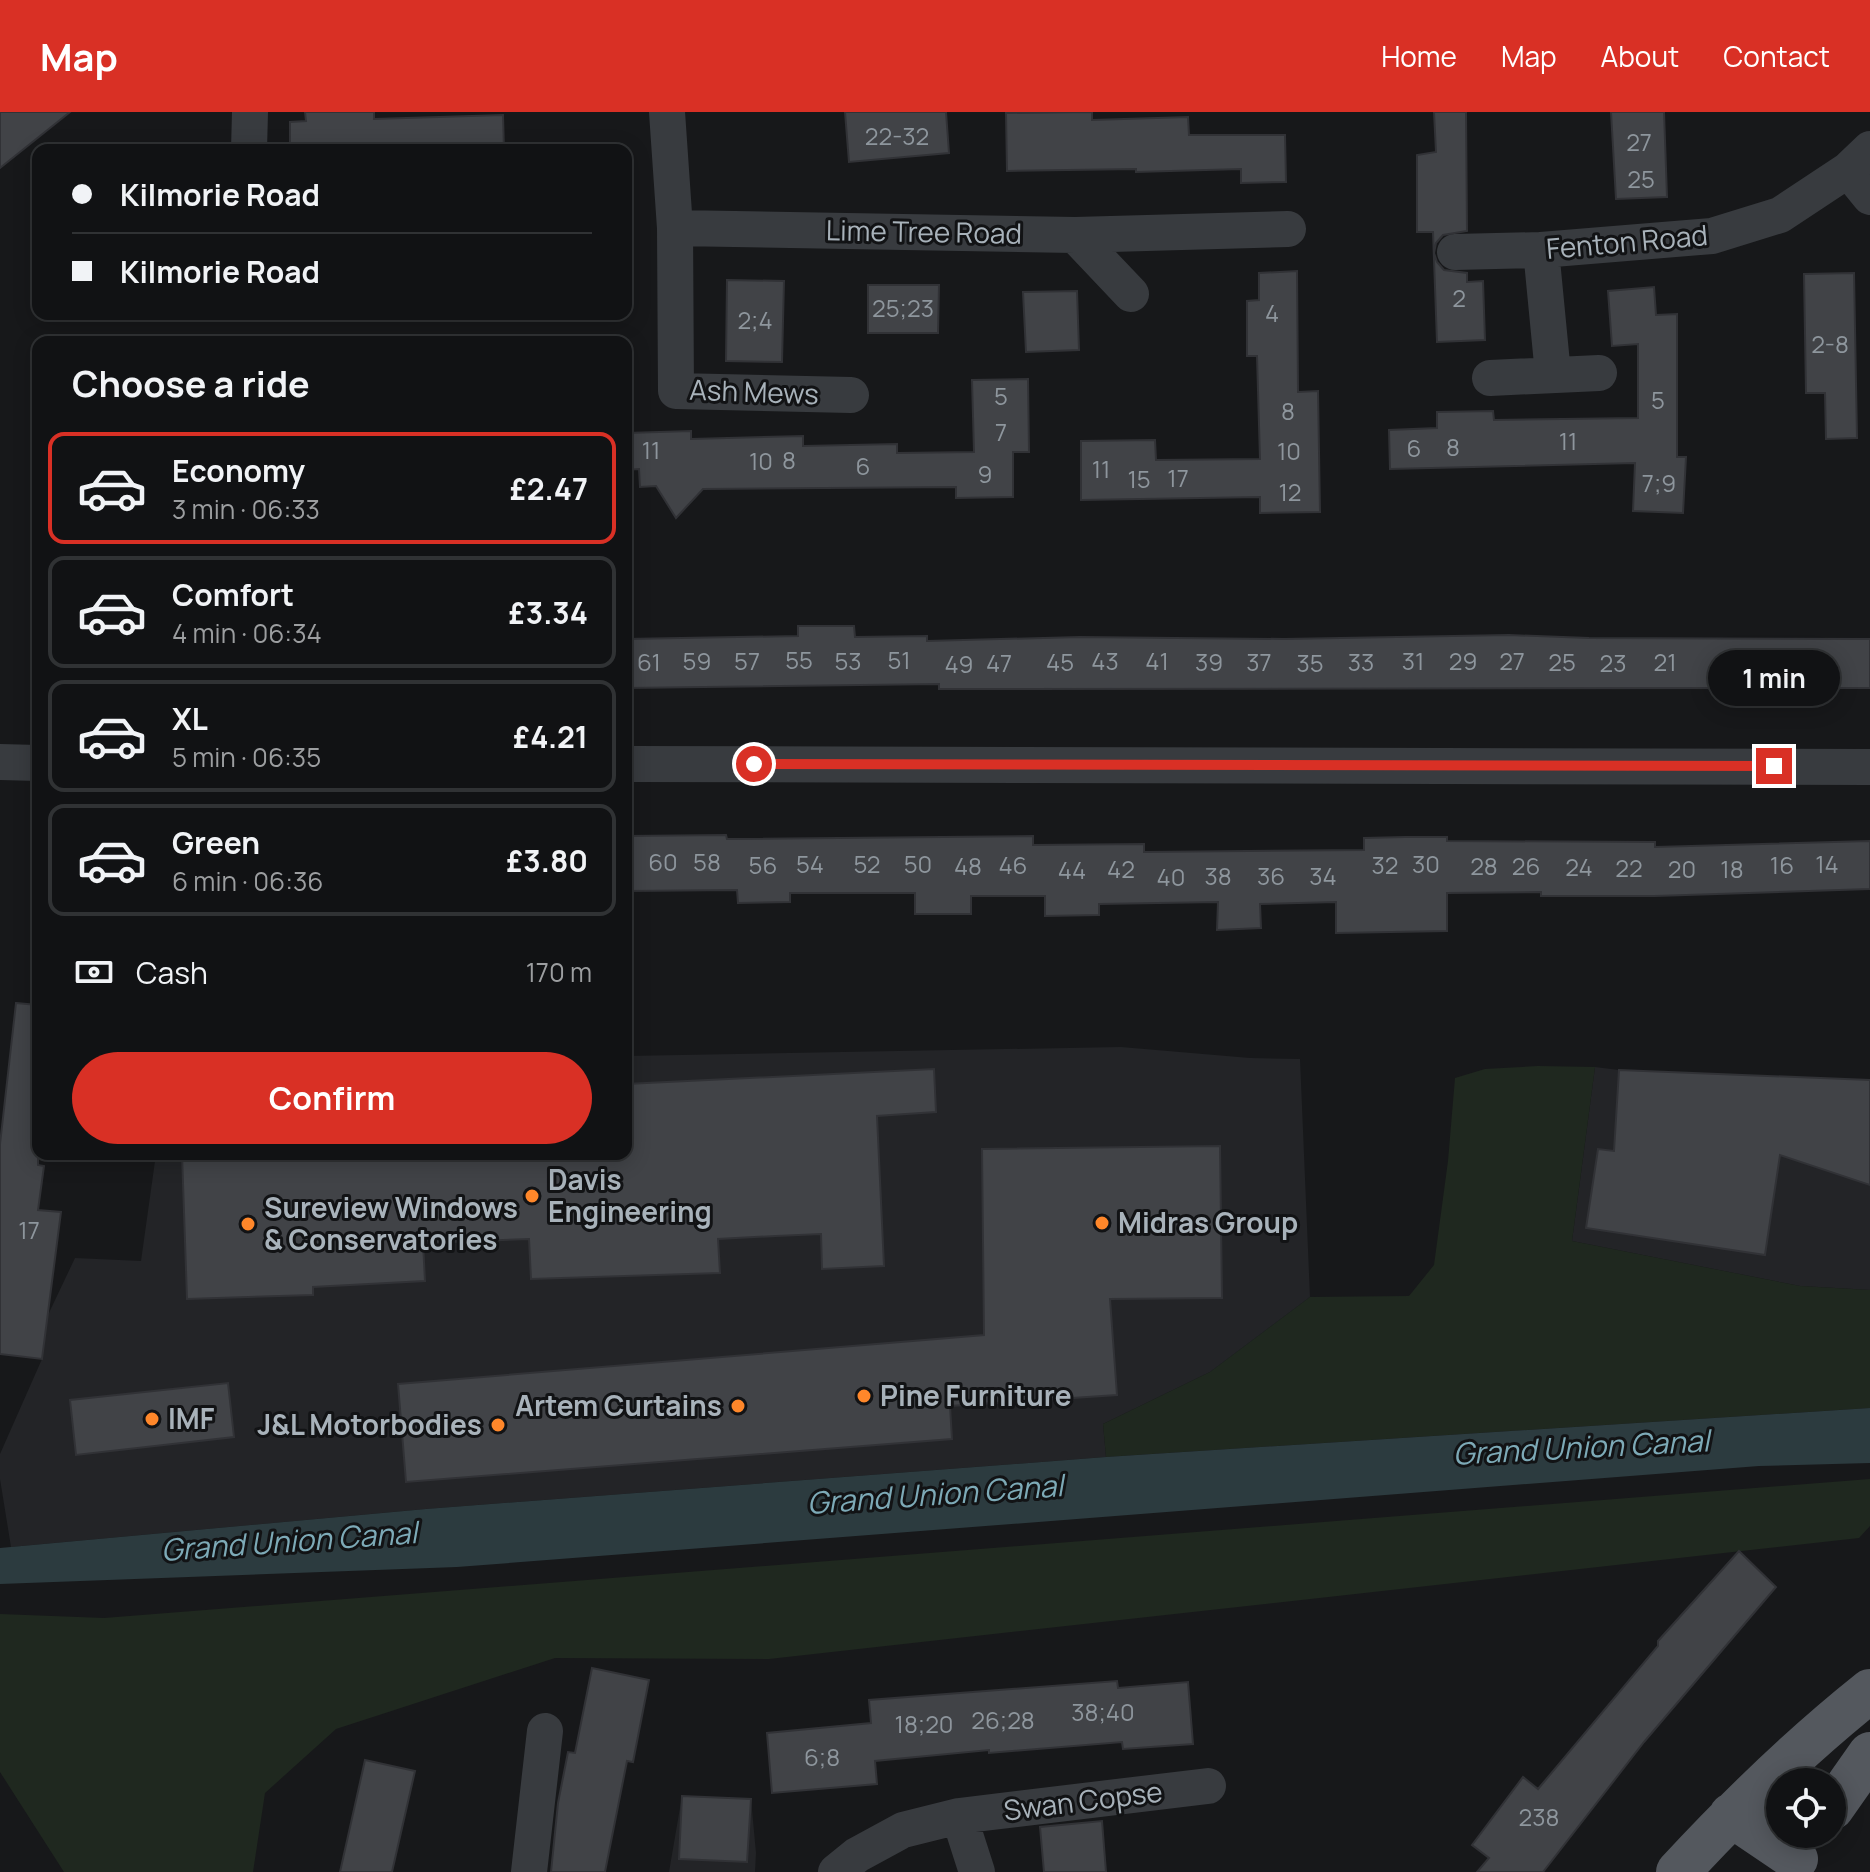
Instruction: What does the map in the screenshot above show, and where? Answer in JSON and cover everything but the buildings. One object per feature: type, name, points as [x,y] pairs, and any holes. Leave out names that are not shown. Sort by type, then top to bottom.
[{"type":"main road","points":[[1678,1872],[1731,1815],[1870,1691]]},
{"type":"main road","points":[[1846,1788],[1870,1754]]},
{"type":"main road","points":[[1731,1815],[1799,1855]]},
{"type":"street","points":[[249,144],[250,112]]},
{"type":"street","points":[[667,112],[675,228]]},
{"type":"street","name":"Fenton Road","points":[[1455,252],[1541,250],[1712,236],[1780,215],[1863,172]]},
{"type":"street","name":"Lime Tree Road","points":[[675,228],[1075,235],[1288,229]]},
{"type":"street","name":"Ash Mews","points":[[675,228],[676,391],[851,395]]},
{"type":"street","points":[[1075,235],[1131,294]]},
{"type":"street","points":[[1541,250],[1553,374]]},
{"type":"street","points":[[1490,378],[1599,373]]},
{"type":"street","points":[[0,762],[32,763]]},
{"type":"street","points":[[632,764],[1870,767]]},
{"type":"street","points":[[529,1872],[545,1731]]},
{"type":"street","name":"Swan Copse","points":[[836,1872],[857,1855],[903,1830],[959,1816],[1208,1786]]},
{"type":"street","name":"Swan Copse","points":[[959,1816],[977,1872]]},
{"type":"shaded area","points":[[1121,1047],[1300,1059],[1310,1297],[1210,1372],[1103,1424],[1106,1457],[426,1509],[11,1547],[0,1479],[0,1454],[42,1359],[47,1317],[75,1258],[141,1261],[155,1160],[632,1160],[632,1056]]},
{"type":"shaded area","points":[[1595,1067],[1870,1080],[1870,1290],[1800,1286],[1572,1241]]},
{"type":"shaded area","points":[[1595,1067],[1572,1241],[1800,1286],[1870,1290],[1870,1408],[1106,1457],[1103,1424],[1210,1372],[1310,1297],[1409,1296],[1434,1265],[1455,1078],[1485,1069]]},
{"type":"shaded area","points":[[1870,1479],[1870,1526],[1859,1538],[769,1659],[555,1658],[336,1729],[265,1793],[253,1872],[64,1872],[0,1772],[0,1614],[104,1618]]},
{"type":"shaded area","points":[[682,1796],[751,1799],[755,1872],[669,1872]]},
{"type":"water","name":"Grand Union Canal","points":[[1870,1408],[1870,1463],[1759,1466],[457,1567],[0,1584],[0,1548],[426,1509],[1106,1457]]},
{"type":"place","name":"Davis Engineering","points":[[532,1196]]},
{"type":"place","name":"Midras Group","points":[[1102,1223]]},
{"type":"place","name":"Sureview Windows & Conservatories","points":[[248,1224]]},
{"type":"place","name":"Pine Furniture","points":[[864,1396]]},
{"type":"place","name":"Artem Curtains","points":[[738,1406]]},
{"type":"place","name":"IMF","points":[[152,1419]]},
{"type":"place","name":"J&L Motorbodies","points":[[498,1425]]},
{"type":"route","points":[[754,764],[1774,766]]}]
